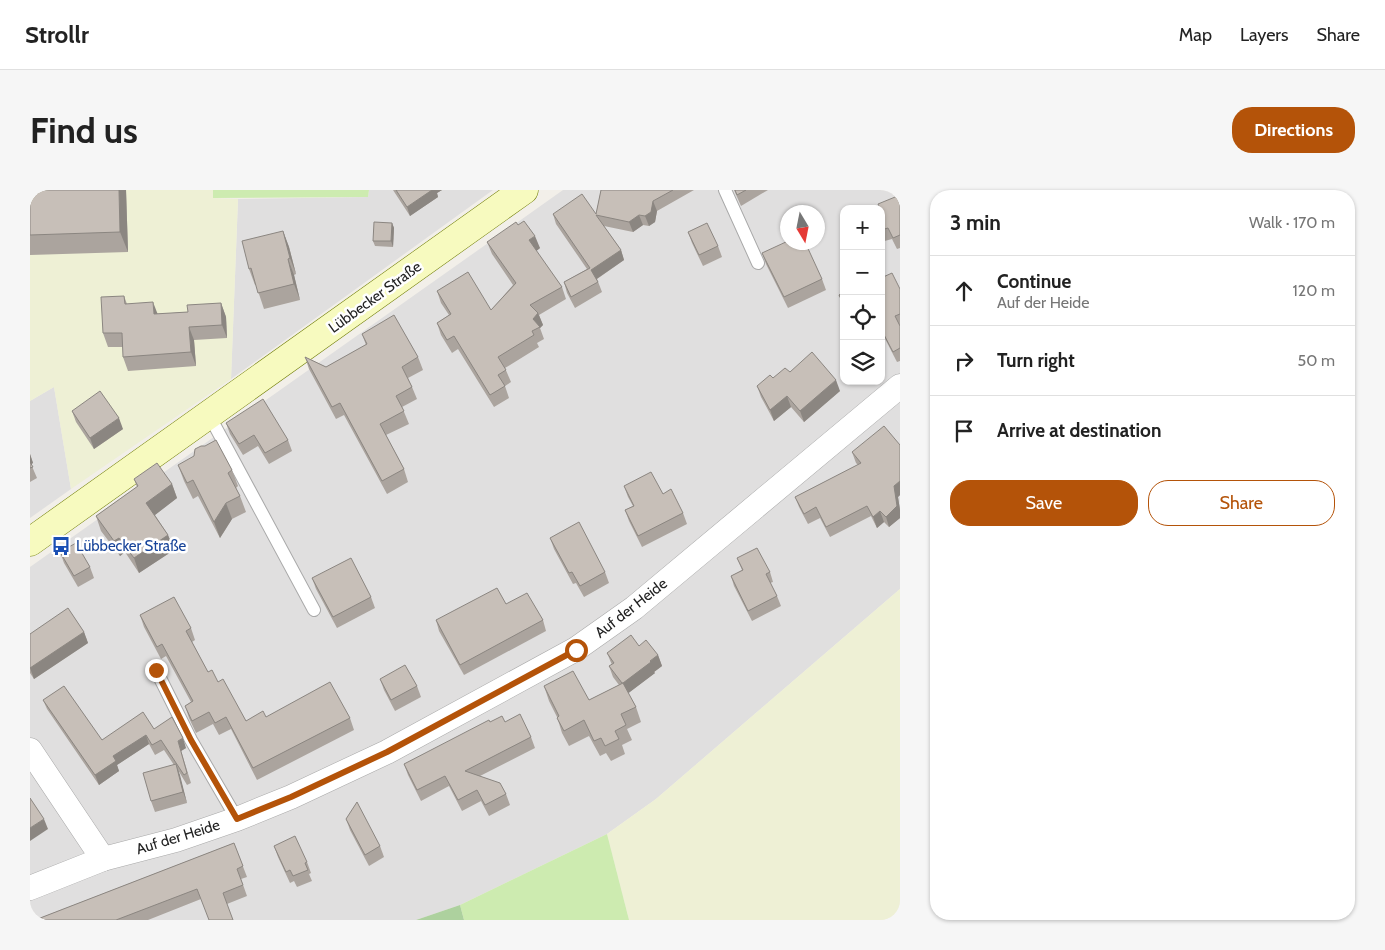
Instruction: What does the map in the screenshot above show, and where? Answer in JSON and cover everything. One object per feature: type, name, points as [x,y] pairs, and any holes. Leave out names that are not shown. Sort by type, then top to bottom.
[{"type":"main road","name":"Lübbecker Straße","points":[[30,542],[524,190]]},
{"type":"street","name":"Auf der Heide","points":[[30,888],[103,858],[176,840],[237,819],[291,797],[387,752],[576,650],[634,608],[900,386]]},
{"type":"street","points":[[30,750],[103,858]]},
{"type":"lane","points":[[725,190],[758,263]]},
{"type":"lane","points":[[209,415],[314,610]]},
{"type":"lane","points":[[156,670],[191,740],[237,819]]},
{"type":"shaded area","points":[[369,190],[493,190],[231,379],[238,199],[368,197]]},
{"type":"shaded area","points":[[563,190],[900,190],[900,589],[656,799],[607,834],[460,905],[416,920],[30,920],[30,567]]},
{"type":"shaded area","points":[[54,387],[71,489],[30,518],[30,401]]},
{"type":"green space","points":[[30,190],[213,190],[213,198],[238,199],[231,379],[71,489],[54,387],[30,401]]},
{"type":"green space","points":[[213,190],[369,190],[368,197],[213,198]]},
{"type":"green space","points":[[900,589],[900,920],[629,920],[607,834],[656,799]]},
{"type":"green space","points":[[607,834],[629,920],[464,920],[460,905]]},
{"type":"green space","points":[[460,905],[464,920],[416,920]]},
{"type":"building","points":[[30,190],[119,190],[120,232],[30,235]]},
{"type":"building","points":[[396,190],[432,190],[407,207]]},
{"type":"building","points":[[601,190],[673,190],[653,201],[651,212],[645,216],[639,215],[629,222],[596,215],[621,250],[591,270],[598,282],[571,297],[564,282],[590,268],[553,214],[582,194],[596,214]]},
{"type":"building","points":[[735,190],[746,190],[737,195]]},
{"type":"building","points":[[900,195],[900,235],[893,238],[888,228],[885,229],[885,205],[878,204]]},
{"type":"building","points":[[524,221],[535,236],[529,240],[562,287],[530,305],[538,313],[533,319],[540,327],[532,331],[534,335],[498,357],[506,370],[498,375],[505,386],[490,395],[454,336],[447,340],[437,323],[451,314],[437,291],[468,272],[491,310],[516,283],[487,242],[516,222],[518,225]]},
{"type":"building","points":[[374,222],[392,223],[391,241],[373,241]]},
{"type":"building","points":[[707,223],[718,246],[699,255],[688,232]]},
{"type":"building","points":[[283,231],[294,284],[258,293],[251,268],[249,269],[242,241]]},
{"type":"building","points":[[780,245],[780,250],[809,250],[822,279],[784,297],[762,253]]},
{"type":"building","points":[[892,273],[900,289],[900,314],[895,316],[900,326],[900,348],[893,352],[885,337],[885,276]]},
{"type":"building","points":[[124,296],[125,304],[153,302],[154,314],[188,312],[187,305],[221,303],[222,325],[189,327],[191,352],[123,357],[122,333],[103,333],[101,297]]},
{"type":"building","points":[[394,315],[418,357],[402,367],[412,387],[396,396],[404,411],[380,424],[404,469],[382,481],[340,403],[332,407],[305,357],[326,367],[367,344],[362,334]]},
{"type":"building","points":[[812,352],[836,380],[800,411],[787,396],[770,410],[757,386],[770,375],[773,378],[785,368],[790,372]]},
{"type":"building","points":[[100,391],[119,418],[90,438],[72,411]]},
{"type":"building","points":[[263,399],[288,440],[265,453],[254,435],[239,444],[226,423]]},
{"type":"building","points":[[884,426],[900,445],[900,481],[894,486],[897,506],[886,517],[880,511],[873,517],[867,506],[826,527],[816,507],[804,514],[795,497],[861,463],[852,452]]},
{"type":"building","points":[[216,440],[232,470],[228,473],[240,496],[226,503],[214,522],[193,480],[187,483],[178,465],[194,456],[195,449]]},
{"type":"building","points":[[157,463],[172,484],[146,503],[168,535],[134,558],[119,538],[114,541],[96,516],[138,486],[134,479]]},
{"type":"building","points":[[651,472],[663,494],[671,489],[683,513],[638,536],[625,510],[634,506],[624,486]]},
{"type":"building","points":[[579,522],[605,572],[580,586],[572,572],[569,573],[550,538]]},
{"type":"building","points":[[76,543],[90,567],[74,576],[60,552]]},
{"type":"building","points":[[757,548],[770,572],[766,574],[777,596],[748,611],[731,576],[743,570],[737,558]]},
{"type":"building","points":[[351,558],[371,597],[333,617],[312,578]]},
{"type":"building","points":[[497,588],[506,604],[527,593],[543,620],[460,665],[436,620]]},
{"type":"building","points":[[174,597],[191,628],[186,631],[208,672],[212,670],[218,682],[223,679],[246,721],[263,711],[266,717],[330,682],[350,718],[253,768],[226,717],[215,723],[209,712],[192,721],[185,706],[193,701],[162,644],[157,647],[140,615]]},
{"type":"building","points":[[68,608],[84,632],[30,668],[30,634]]},
{"type":"building","points":[[631,635],[639,646],[646,640],[658,655],[622,683],[609,666],[614,663],[607,653]]},
{"type":"building","points":[[405,665],[417,686],[391,700],[380,679]]},
{"type":"building","points":[[573,671],[589,700],[623,683],[636,707],[621,714],[626,725],[615,731],[619,739],[605,746],[601,738],[594,741],[584,720],[564,731],[557,718],[559,716],[544,686]]},
{"type":"building","points":[[64,686],[102,740],[143,712],[154,729],[172,717],[183,738],[178,741],[187,773],[184,775],[161,740],[152,745],[146,735],[113,756],[116,761],[95,775],[43,700]]},
{"type":"building","points":[[520,714],[531,737],[465,771],[500,783],[506,794],[485,805],[477,790],[458,800],[445,776],[417,790],[404,764],[489,720],[490,722],[502,716],[505,722]]},
{"type":"building","points":[[176,764],[183,792],[151,801],[143,773]]},
{"type":"building","points":[[30,798],[44,819],[30,828]]},
{"type":"building","points":[[357,802],[380,846],[365,855],[346,819]]},
{"type":"building","points":[[295,836],[307,862],[305,863],[308,870],[293,876],[290,870],[286,872],[274,846]]},
{"type":"building","points":[[234,843],[243,866],[237,869],[243,885],[223,893],[233,920],[209,920],[197,889],[116,920],[35,920]]},
{"type":"place","name":"Lübbecker Straße","points":[[61,546]]},
{"type":"route","points":[[156,670],[191,740],[237,819],[291,797],[387,752],[576,650]]}]
